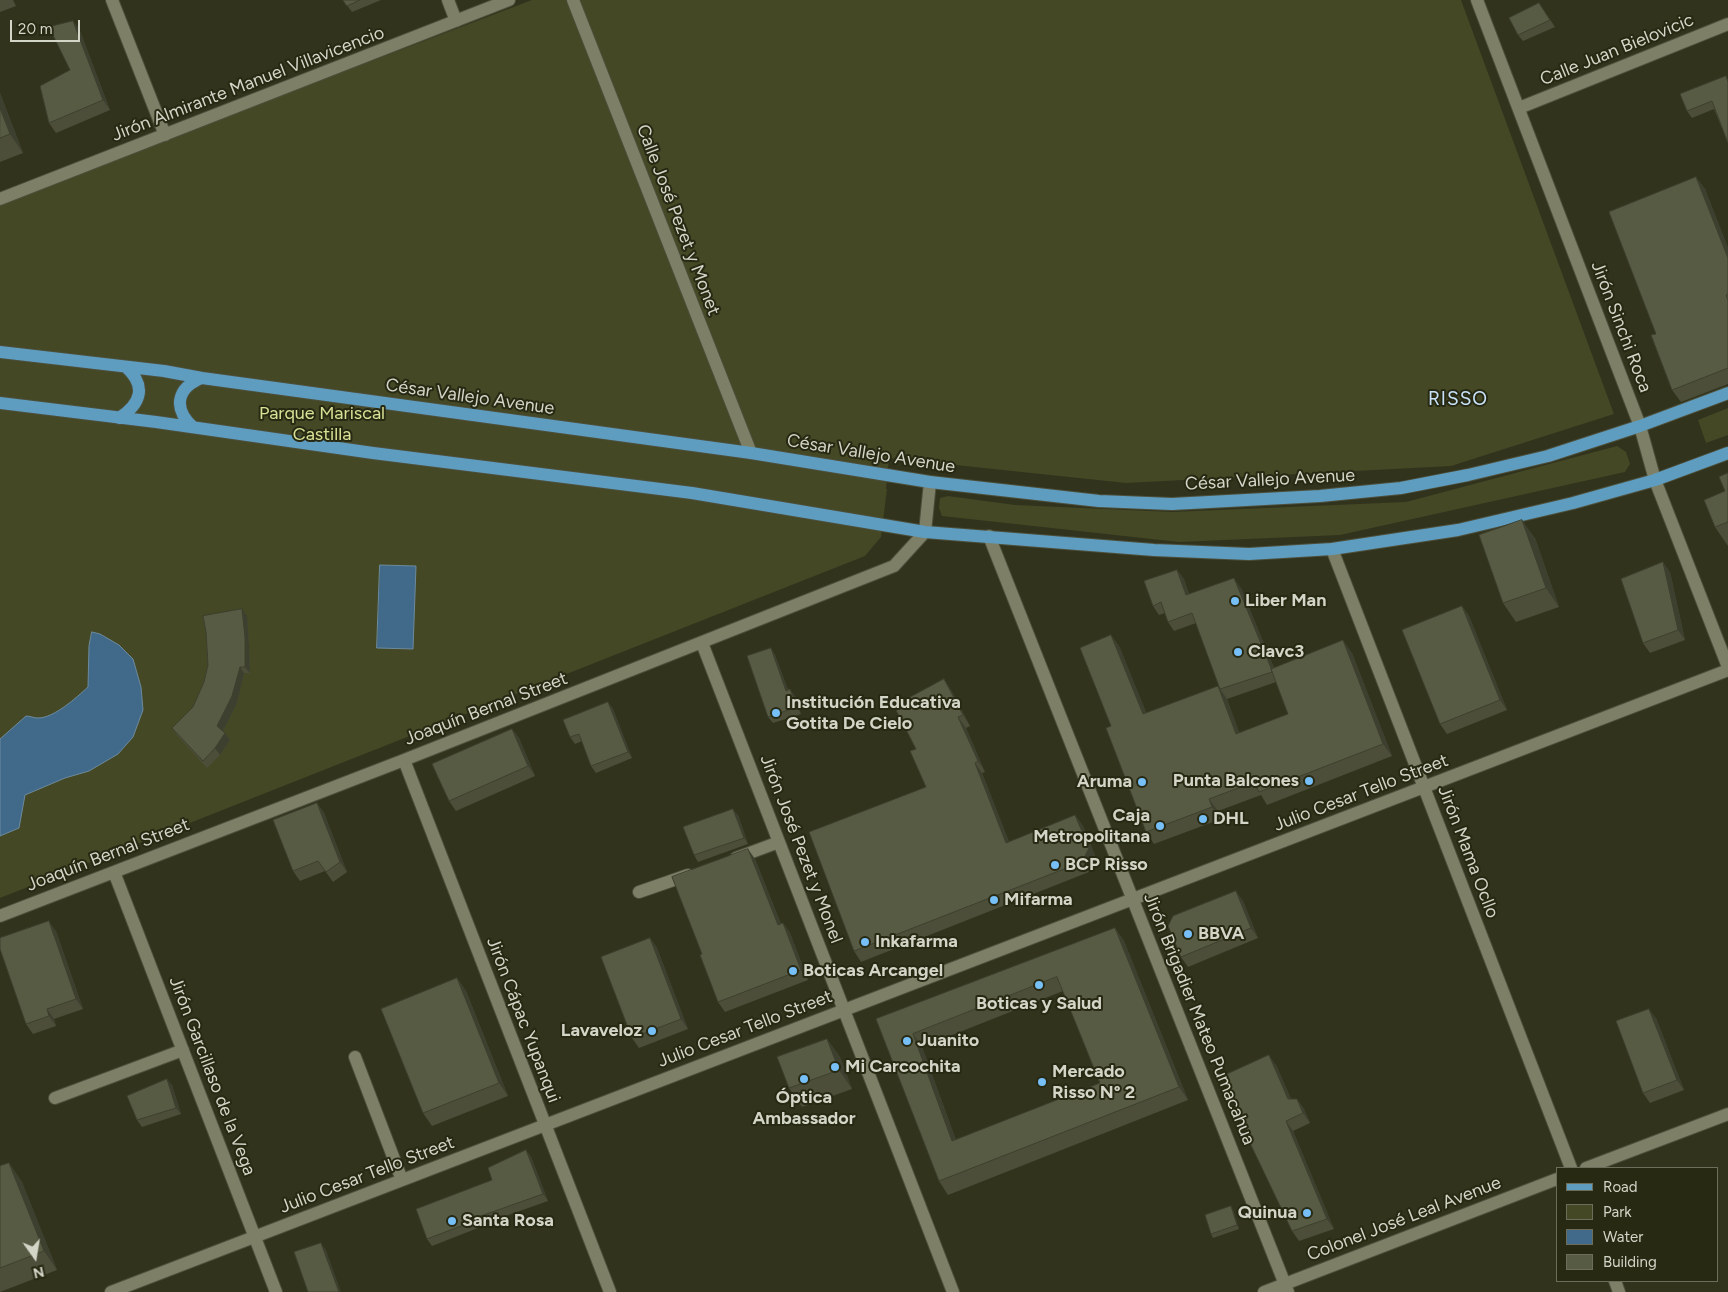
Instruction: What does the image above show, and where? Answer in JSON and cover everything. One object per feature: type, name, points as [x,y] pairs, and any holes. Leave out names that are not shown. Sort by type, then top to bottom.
[{"type":"main road","name":"César Vallejo Avenue","points":[[0,352],[126,367],[751,453],[930,482],[1099,501],[1172,504],[1320,496],[1401,488],[1468,475],[1548,456],[1640,426],[1728,392]]},
{"type":"main road","points":[[119,418],[135,404],[139,394],[138,383],[134,374],[126,367]]},
{"type":"main road","points":[[193,427],[185,420],[180,410],[180,400],[184,390],[192,382],[202,378]]},
{"type":"main road","points":[[0,403],[193,427],[356,451],[692,493],[925,532],[1154,550],[1249,554],[1332,549],[1458,530],[1573,503],[1655,480],[1728,453]]},
{"type":"street","points":[[112,0],[165,135]]},
{"type":"street","points":[[448,0],[456,21]]},
{"type":"street","name":"Jirón Almirante Manuel Villavicencio","points":[[0,199],[509,0]]},
{"type":"street","name":"Calle José Pezet y Monet","points":[[573,0],[751,453]]},
{"type":"street","name":"Jirón Sinchi Roca","points":[[1477,0],[1640,426],[1655,480],[1728,669]]},
{"type":"street","name":"Calle Juan Bielovicic","points":[[1519,108],[1728,24]]},
{"type":"street","points":[[925,532],[930,482]]},
{"type":"street","name":"Joaquín Bernal Street","points":[[0,916],[404,760],[894,566],[925,532]]},
{"type":"street","name":"Jirón Brigadier Mateo Pumacahua","points":[[989,536],[1286,1288]]},
{"type":"street","name":"Jirón Mama Ocllo","points":[[1332,549],[1571,1167]]},
{"type":"street","name":"Jirón José Pezet y Monel","points":[[702,643],[953,1292]]},
{"type":"street","name":"Julio Cesar Tello Street","points":[[111,1292],[1728,669]]},
{"type":"street","name":"Jirón Cápac Yupanqui","points":[[404,760],[610,1292]]},
{"type":"street","points":[[721,863],[779,842]]},
{"type":"street","points":[[639,892],[703,870]]},
{"type":"street","name":"Jirón Garcillaso de la Vega","points":[[114,872],[276,1292]]},
{"type":"street","points":[[55,1098],[183,1050]]},
{"type":"street","points":[[355,1057],[402,1180]]},
{"type":"street","points":[[1589,1167],[1728,1114]]},
{"type":"street","name":"Colonel José Leal Avenue","points":[[1264,1292],[1286,1288],[1556,1179]]},
{"type":"green space","name":"Parque Mariscal Castilla","points":[[532,0],[1461,0],[1614,414],[1451,466],[1126,483],[889,458],[881,537],[865,556],[0,898],[0,202]]},
{"type":"green space","points":[[1728,408],[1728,435],[1706,443],[1698,420]]},
{"type":"green space","points":[[1617,446],[1626,452],[1630,464],[1625,472],[1340,535],[1179,542],[942,516],[939,508],[940,498],[948,496],[1015,505],[1172,512],[1406,502]]},
{"type":"water","points":[[380,565],[416,566],[413,649],[377,648]]},
{"type":"water","points":[[92,632],[100,634],[119,645],[133,659],[141,687],[143,710],[133,737],[118,754],[89,771],[65,778],[25,795],[19,828],[0,836],[0,739],[26,716],[38,718],[51,715],[88,687],[89,646]]},
{"type":"building","points":[[343,0],[360,0],[347,6]]},
{"type":"building","points":[[1539,3],[1550,20],[1518,35],[1509,18]]},
{"type":"building","points":[[73,21],[103,100],[49,123],[40,86],[70,70],[49,27]]},
{"type":"building","points":[[1726,76],[1728,82],[1728,143],[1712,101],[1687,111],[1680,94]]},
{"type":"building","points":[[0,108],[10,134],[0,138]]},
{"type":"building","points":[[1696,177],[1728,258],[1728,294],[1726,295],[1728,300],[1728,368],[1672,390],[1651,335],[1656,334],[1609,212]]},
{"type":"building","points":[[1728,473],[1728,522],[1715,527],[1704,500],[1725,491],[1719,477]]},
{"type":"building","points":[[1522,520],[1546,588],[1503,603],[1479,535]]},
{"type":"building","points":[[1663,562],[1678,630],[1643,643],[1621,579]]},
{"type":"building","name":"Clavc3","points":[[1177,570],[1186,595],[1234,578],[1272,672],[1220,689],[1192,613],[1168,622],[1161,602],[1153,606],[1144,581]]},
{"type":"building","points":[[1462,606],[1500,700],[1440,724],[1402,630]]},
{"type":"building","points":[[242,609],[245,637],[245,667],[240,667],[232,696],[217,726],[225,733],[203,761],[172,728],[193,707],[204,682],[208,665],[203,616]]},
{"type":"building","points":[[1111,635],[1143,714],[1218,686],[1236,734],[1288,714],[1271,669],[1343,640],[1383,744],[1259,792],[1254,782],[1209,799],[1212,807],[1146,832],[1106,728],[1111,726],[1080,648]]},
{"type":"building","points":[[771,648],[786,691],[790,689],[797,707],[768,717],[747,656]]},
{"type":"building","points":[[944,679],[963,715],[958,717],[978,761],[975,763],[1006,843],[1075,815],[1089,848],[1082,862],[854,951],[809,832],[926,787],[910,751],[916,749],[894,706]]},
{"type":"building","points":[[608,702],[628,752],[591,766],[579,734],[570,737],[563,720]]},
{"type":"building","points":[[512,729],[528,766],[449,801],[432,764]]},
{"type":"building","points":[[317,803],[340,862],[326,872],[318,861],[293,871],[273,820]]},
{"type":"building","points":[[733,809],[744,838],[694,855],[683,827]]},
{"type":"building","points":[[748,849],[778,925],[783,923],[801,970],[718,1002],[700,955],[702,954],[672,877]]},
{"type":"building","points":[[1236,891],[1251,928],[1181,957],[1168,926],[1173,916]]},
{"type":"building","points":[[49,921],[76,999],[47,1009],[49,1016],[26,1024],[0,949],[0,938]]},
{"type":"building","points":[[1115,928],[1179,1087],[939,1181],[876,1019]],"holes":[[[1057,977],[1100,1083],[952,1141],[913,1034]]]},
{"type":"building","points":[[650,938],[681,1019],[632,1038],[601,957]]},
{"type":"building","points":[[457,978],[499,1083],[423,1113],[381,1009]]},
{"type":"building","points":[[1649,1009],[1677,1080],[1643,1093],[1616,1021]]},
{"type":"building","points":[[827,1039],[839,1070],[789,1088],[777,1057]]},
{"type":"building","points":[[1269,1055],[1288,1099],[1297,1099],[1303,1113],[1286,1121],[1327,1219],[1292,1231],[1250,1143],[1252,1142],[1223,1076]]},
{"type":"building","points":[[167,1079],[176,1108],[137,1120],[127,1096]]},
{"type":"building","points":[[526,1150],[543,1194],[478,1217],[479,1219],[427,1239],[416,1209],[492,1180],[488,1168]]},
{"type":"building","points":[[9,1163],[44,1251],[0,1268],[0,1166]]},
{"type":"building","points":[[1231,1206],[1237,1225],[1211,1234],[1205,1215]]},
{"type":"building","points":[[321,1243],[339,1292],[308,1292],[294,1252]]},
{"type":"place","name":"Liber Man","points":[[1235,601]]},
{"type":"place","name":"Clavc3","points":[[1238,652]]},
{"type":"place","name":"Institución Educativa Gotita De Cielo","points":[[776,713]]},
{"type":"place","name":"Punta Balcones","points":[[1309,781]]},
{"type":"place","name":"Aruma","points":[[1142,782]]},
{"type":"place","name":"DHL","points":[[1203,819]]},
{"type":"place","name":"Caja Metropolitana","points":[[1160,826]]},
{"type":"place","name":"BCP Risso","points":[[1055,865]]},
{"type":"place","name":"Mifarma","points":[[994,900]]},
{"type":"place","name":"BBVA","points":[[1188,934]]},
{"type":"place","name":"Inkafarma","points":[[865,942]]},
{"type":"place","name":"Boticas Arcangel","points":[[793,971]]},
{"type":"place","name":"Boticas y Salud","points":[[1039,985]]},
{"type":"place","name":"Lavaveloz","points":[[652,1031]]},
{"type":"place","name":"Juanito","points":[[907,1041]]},
{"type":"place","name":"Mi Carcochita","points":[[835,1067]]},
{"type":"place","name":"Óptica Ambassador","points":[[804,1079]]},
{"type":"place","name":"Mercado Risso N° 2","points":[[1042,1082]]},
{"type":"place","name":"Quinua","points":[[1307,1213]]},
{"type":"place","name":"Santa Rosa","points":[[452,1221]]},
{"type":"district","name":"RISSO","points":[[1458,399]]}]
